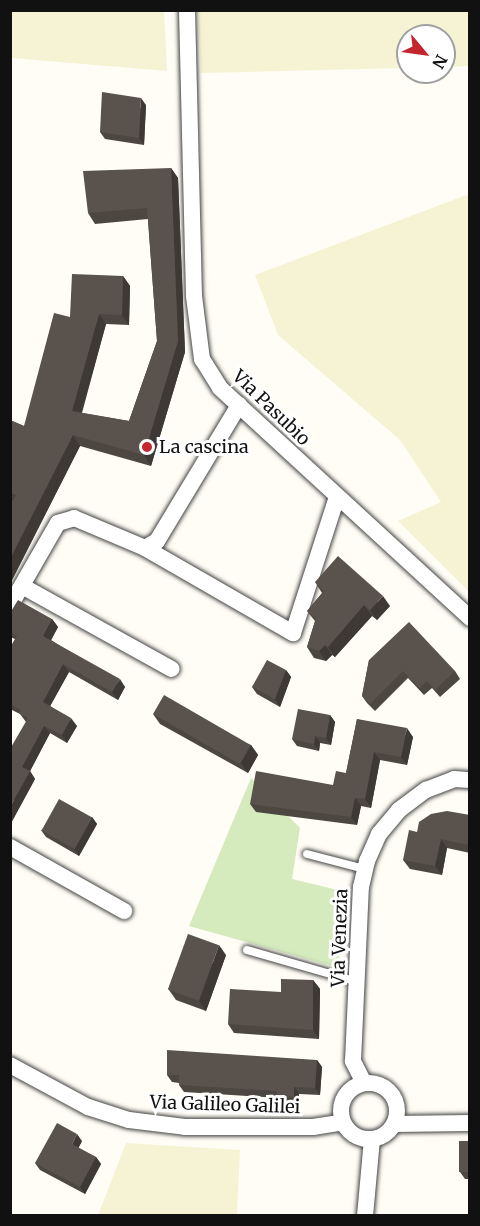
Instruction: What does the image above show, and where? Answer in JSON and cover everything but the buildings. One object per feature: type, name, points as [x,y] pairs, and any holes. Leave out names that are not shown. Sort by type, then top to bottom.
[{"type":"street","name":"Via Pasubio","points":[[187,10],[195,307],[202,359],[220,388],[470,618]]},
{"type":"street","points":[[145,548],[157,541],[239,405]]},
{"type":"street","points":[[10,606],[58,523],[74,518],[145,548],[293,633],[337,497]]},
{"type":"street","points":[[22,586],[172,669]]},
{"type":"street","name":"Via Venezia","points":[[364,1083],[353,1061],[361,887],[365,869],[379,834],[399,810],[426,790],[454,779],[470,780]]},
{"type":"street","points":[[10,847],[124,911]]},
{"type":"street","name":"Via Galileo Galilei","points":[[10,1065],[88,1107],[129,1120],[185,1127],[313,1128],[343,1122]]},
{"type":"street","points":[[394,1124],[395,1102],[391,1093],[374,1083],[364,1083],[347,1092],[342,1102],[343,1122],[356,1136],[372,1139],[394,1124],[470,1123]]},
{"type":"street","points":[[366,1215],[372,1139]]},
{"type":"lane","points":[[307,854],[365,869]]},
{"type":"lane","points":[[247,950],[358,982]]},
{"type":"shaded area","points":[[10,11],[164,11],[167,71],[11,58]]},
{"type":"shaded area","points":[[198,11],[469,11],[469,66],[456,67],[456,24],[396,24],[396,68],[201,73]]},
{"type":"shaded area","points":[[470,194],[469,592],[398,521],[441,502],[400,440],[278,335],[255,275]]},
{"type":"shaded area","points":[[126,1143],[240,1150],[237,1215],[98,1215]]},
{"type":"green space","points":[[251,778],[300,828],[292,879],[342,891],[339,968],[189,926]]},
{"type":"place","name":"La cascina","points":[[147,447]]}]
